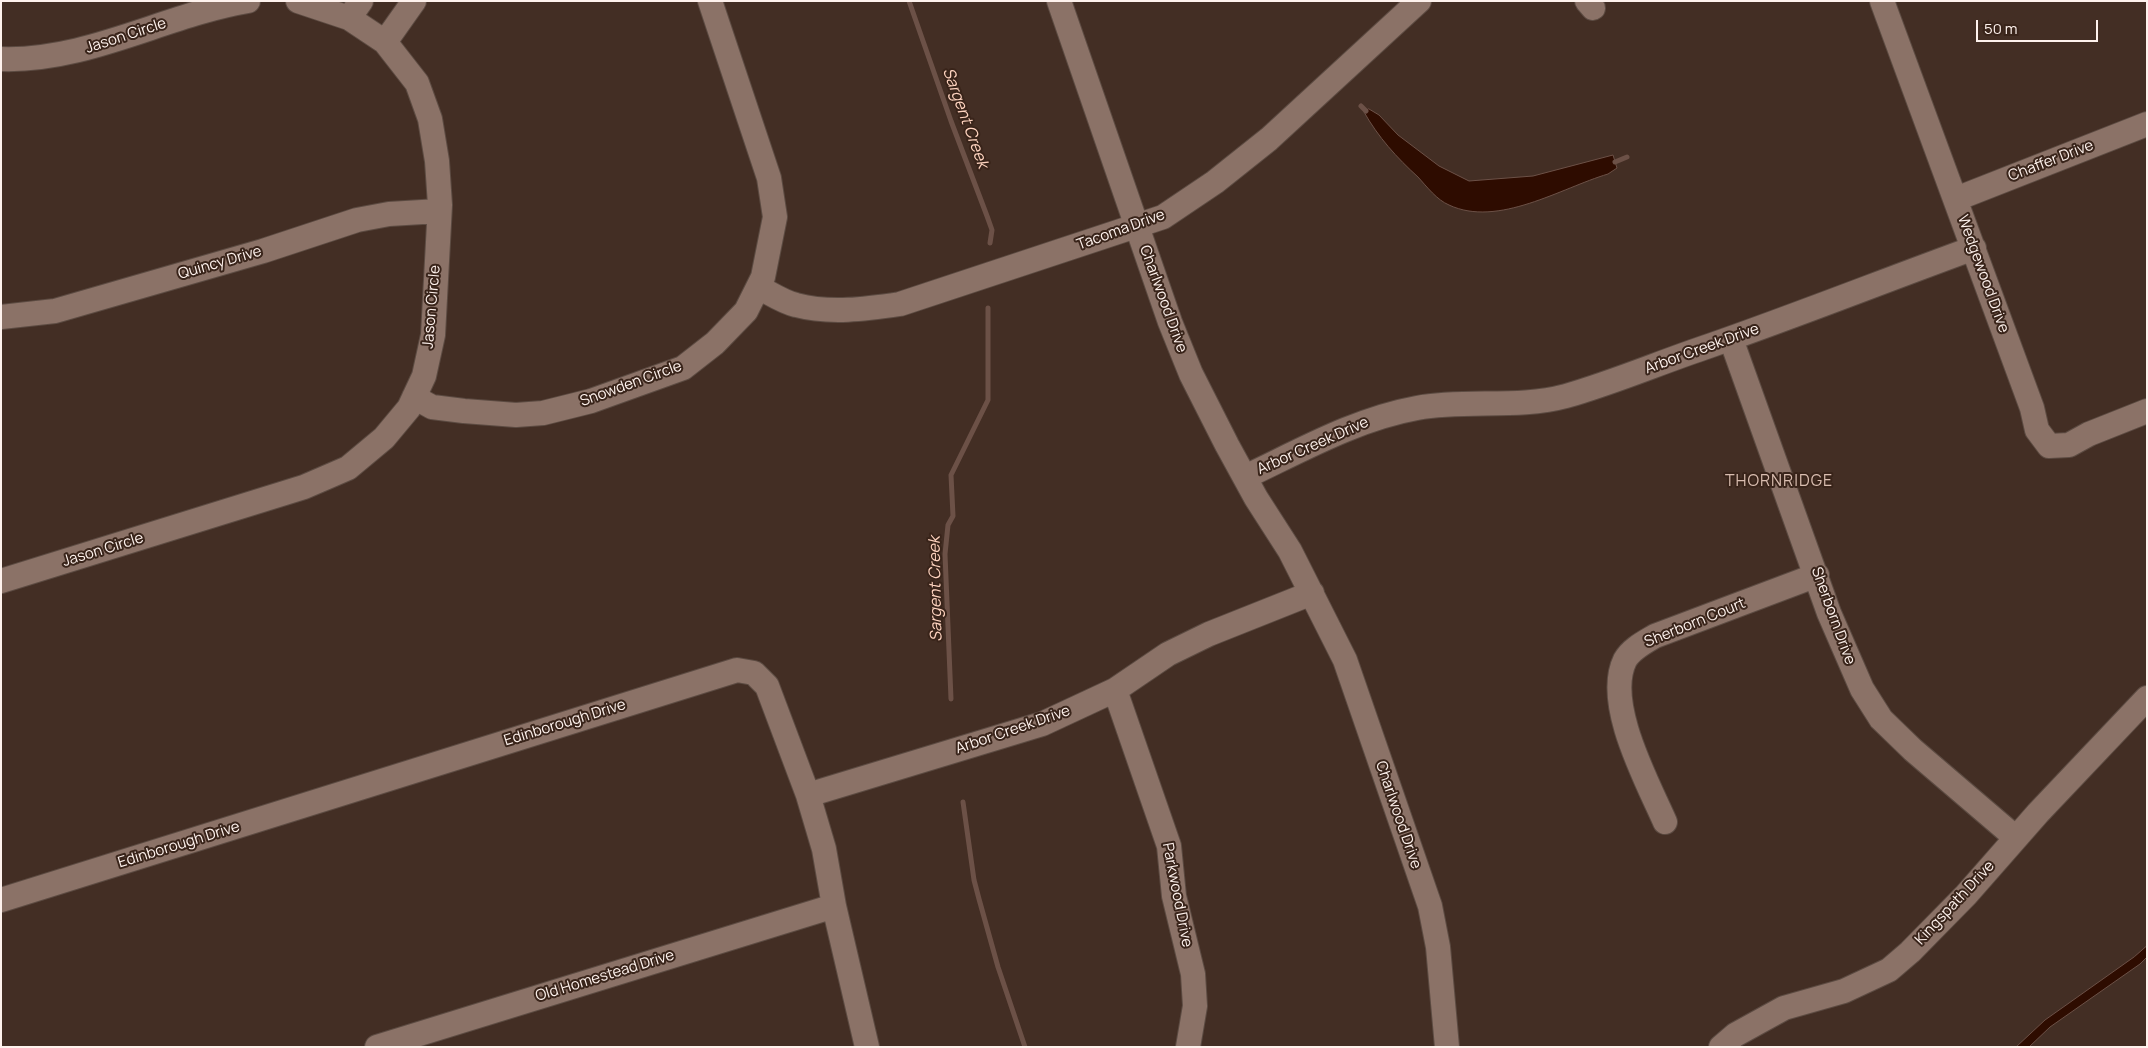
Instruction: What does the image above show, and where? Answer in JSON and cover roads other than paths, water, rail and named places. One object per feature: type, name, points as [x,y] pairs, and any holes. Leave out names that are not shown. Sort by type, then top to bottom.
[{"type":"street","name":"Jason Circle","points":[[1,59],[30,60],[74,52],[197,14],[248,1]]},
{"type":"street","name":"Jason Circle","points":[[1,581],[304,487],[348,468],[384,438],[409,408],[424,376],[433,335],[437,295],[439,211],[437,161],[430,118],[417,83],[385,42],[355,10],[298,1]]},
{"type":"street","points":[[385,42],[414,1]]},
{"type":"street","name":"Snowden Circle","points":[[414,397],[432,407],[516,415],[543,413],[591,401],[683,368],[715,343],[746,310],[763,277],[775,217],[769,178],[710,1]]},
{"type":"street","name":"Charlwood Drive","points":[[1059,1],[1170,322],[1191,374],[1245,477]]},
{"type":"street","name":"Tacoma Drive","points":[[758,287],[796,305],[830,310],[864,310],[900,304],[1163,217],[1215,182],[1269,139],[1419,1]]},
{"type":"street","name":"Wedgewood Drive","points":[[1882,1],[2032,408],[2037,430],[2049,446],[2069,445],[2089,434],[2147,411]]},
{"type":"street","name":"Chaffer Drive","points":[[1956,199],[2147,124]]},
{"type":"street","name":"Quincy Drive","points":[[1,316],[55,311],[263,251],[357,220],[389,214],[439,211]]},
{"type":"street","name":"Arbor Creek Drive","points":[[808,795],[1042,724],[1115,690],[1168,654],[1209,634],[1312,593],[1245,477],[1334,435],[1380,417],[1417,408],[1473,402],[1542,402],[1632,375],[1974,248]]},
{"type":"street","name":"Sherborn Drive","points":[[1730,339],[1817,575],[1829,613],[1853,670],[1881,719],[1913,750],[2016,838]]},
{"type":"street","name":"Sherborn Court","points":[[1665,822],[1637,756],[1621,709],[1620,675],[1626,658],[1637,647],[1655,636],[1817,575]]},
{"type":"street","name":"Charlwood Drive","points":[[1312,593],[1345,660],[1430,906],[1438,947],[1446,1047]]},
{"type":"street","name":"Edinborough Drive","points":[[1,900],[737,670],[754,673],[766,686],[808,795],[824,849],[834,906],[867,1047]]},
{"type":"street","name":"Parkwood Drive","points":[[1115,690],[1169,846],[1174,896],[1194,974],[1195,1006],[1188,1047]]},
{"type":"street","name":"Kingspath Drive","points":[[1721,1047],[1735,1035],[1784,1008],[1844,990],[1889,970],[1910,952],[2147,698]]},
{"type":"street","name":"Old Homestead Drive","points":[[377,1047],[834,906]]},
{"type":"waterway","name":"Sargent Creek","points":[[909,1],[992,230],[990,243]]},
{"type":"waterway","points":[[1361,106],[1366,111]]},
{"type":"waterway","points":[[1615,162],[1627,157]]},
{"type":"waterway","name":"Sargent Creek","points":[[951,699],[945,554],[948,525],[953,516],[951,475],[988,400],[988,308]]},
{"type":"waterway","name":"Sargent Creek","points":[[963,802],[974,880],[998,967],[1025,1047]]},
{"type":"district","name":"THORNRIDGE","points":[[1779,482]]}]
